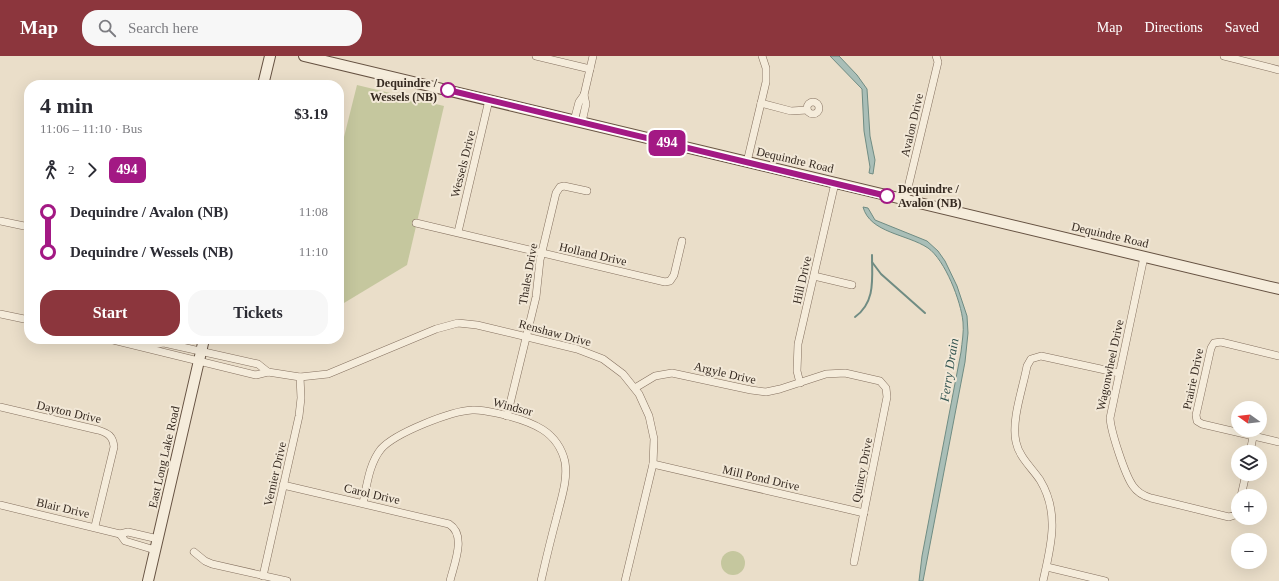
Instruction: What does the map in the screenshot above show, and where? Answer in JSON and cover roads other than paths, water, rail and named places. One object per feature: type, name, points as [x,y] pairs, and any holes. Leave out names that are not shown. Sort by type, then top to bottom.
[{"type":"main road","points":[[265,80],[270,56]]},
{"type":"main road","name":"Dequindre Road","points":[[304,56],[1279,289]]},
{"type":"main road","name":"East Long Lake Road","points":[[148,581],[203,344]]},
{"type":"street","points":[[536,56],[590,69]]},
{"type":"street","points":[[578,121],[586,104],[584,95],[593,56]]},
{"type":"street","points":[[747,162],[767,75],[762,56]]},
{"type":"street","name":"Avalon Drive","points":[[905,200],[938,62],[936,56]]},
{"type":"street","points":[[1224,56],[1279,70]]},
{"type":"street","name":"Wessels Drive","points":[[458,232],[489,100]]},
{"type":"street","points":[[761,103],[791,111],[807,110]]},
{"type":"street","name":"Hill Drive","points":[[800,383],[797,371],[797,350],[835,183]]},
{"type":"street","name":"Thales Drive","points":[[507,416],[537,292],[542,253],[558,189],[564,186],[587,191]]},
{"type":"street","points":[[0,221],[24,226]]},
{"type":"street","name":"Holland Drive","points":[[416,223],[662,281],[670,281],[674,275],[682,241]]},
{"type":"street","name":"Wagonwheel Drive","points":[[1144,257],[1119,373],[1112,409],[1111,423],[1132,485],[1140,493],[1150,498],[1229,517],[1231,516]]},
{"type":"street","points":[[814,276],[852,285]]},
{"type":"street","points":[[0,314],[24,319]]},
{"type":"street","name":"Renshaw Drive","points":[[136,344],[154,351],[256,375],[268,372],[300,377],[317,376],[332,372],[449,324],[471,324],[577,349],[596,356],[619,371],[634,388],[643,401],[652,426],[654,446],[653,464],[625,581]]},
{"type":"street","name":"Prairie Drive","points":[[1231,431],[1202,424],[1197,421],[1196,415],[1211,348],[1214,343],[1221,342],[1279,356]]},
{"type":"street","name":"Renshaw Drive","points":[[143,346],[154,344]]},
{"type":"street","name":"Renshaw Drive","points":[[172,344],[258,364],[268,372]]},
{"type":"street","points":[[1043,581],[1053,532],[1050,502],[1039,479],[1018,449],[1015,435],[1016,420],[1028,364],[1034,357],[1041,356],[1119,373]]},
{"type":"street","name":"Argyle Drive","points":[[634,388],[655,376],[672,373],[757,392],[773,391],[826,374],[841,373],[872,378],[882,383]]},
{"type":"street","name":"Vernier Drive","points":[[263,576],[299,416],[301,398],[300,377]]},
{"type":"street","name":"Quincy Drive","points":[[854,562],[887,398],[887,391],[882,383]]},
{"type":"street","name":"Dayton Drive","points":[[0,407],[98,430],[107,433],[112,437],[114,447],[95,526]]},
{"type":"street","name":"Windsor","points":[[363,504],[369,475],[376,457],[386,444],[395,438],[460,411],[482,410],[530,422],[546,431],[557,444],[565,464],[565,481],[541,581]]},
{"type":"street","points":[[1251,445],[1253,437],[1279,442]]},
{"type":"street","name":"Mill Pond Drive","points":[[653,464],[864,513]]},
{"type":"street","name":"Carol Drive","points":[[283,485],[444,522],[454,528],[459,538],[450,581]]},
{"type":"street","name":"Blair Drive","points":[[0,505],[95,526],[120,534],[128,532],[158,539]]},
{"type":"street","name":"Blair Drive","points":[[120,534],[125,541],[155,550]]},
{"type":"street","points":[[194,552],[205,561],[212,564],[287,581]]},
{"type":"street","points":[[1046,567],[1105,581]]},
{"type":"water","points":[[830,56],[839,56],[857,75],[867,89],[870,136],[875,160],[873,174],[869,173],[870,167],[864,131],[862,89]]},
{"type":"water","name":"Ferry Drain","points":[[863,207],[868,208],[875,220],[927,241],[938,251],[945,261],[957,286],[967,316],[968,333],[965,362],[923,581],[919,581],[922,556],[961,352],[963,330],[962,313],[956,293],[946,271],[934,254],[928,248],[919,243],[881,228],[867,216]]},
{"type":"waterway","points":[[855,317],[862,311],[870,297],[872,281],[872,255]]},
{"type":"waterway","points":[[872,262],[881,274],[925,313]]},
{"type":"place","name":"Dequindre / Wessels (NB)","points":[[448,90]]},
{"type":"place","name":"Dequindre / Avalon (NB)","points":[[887,196]]}]
